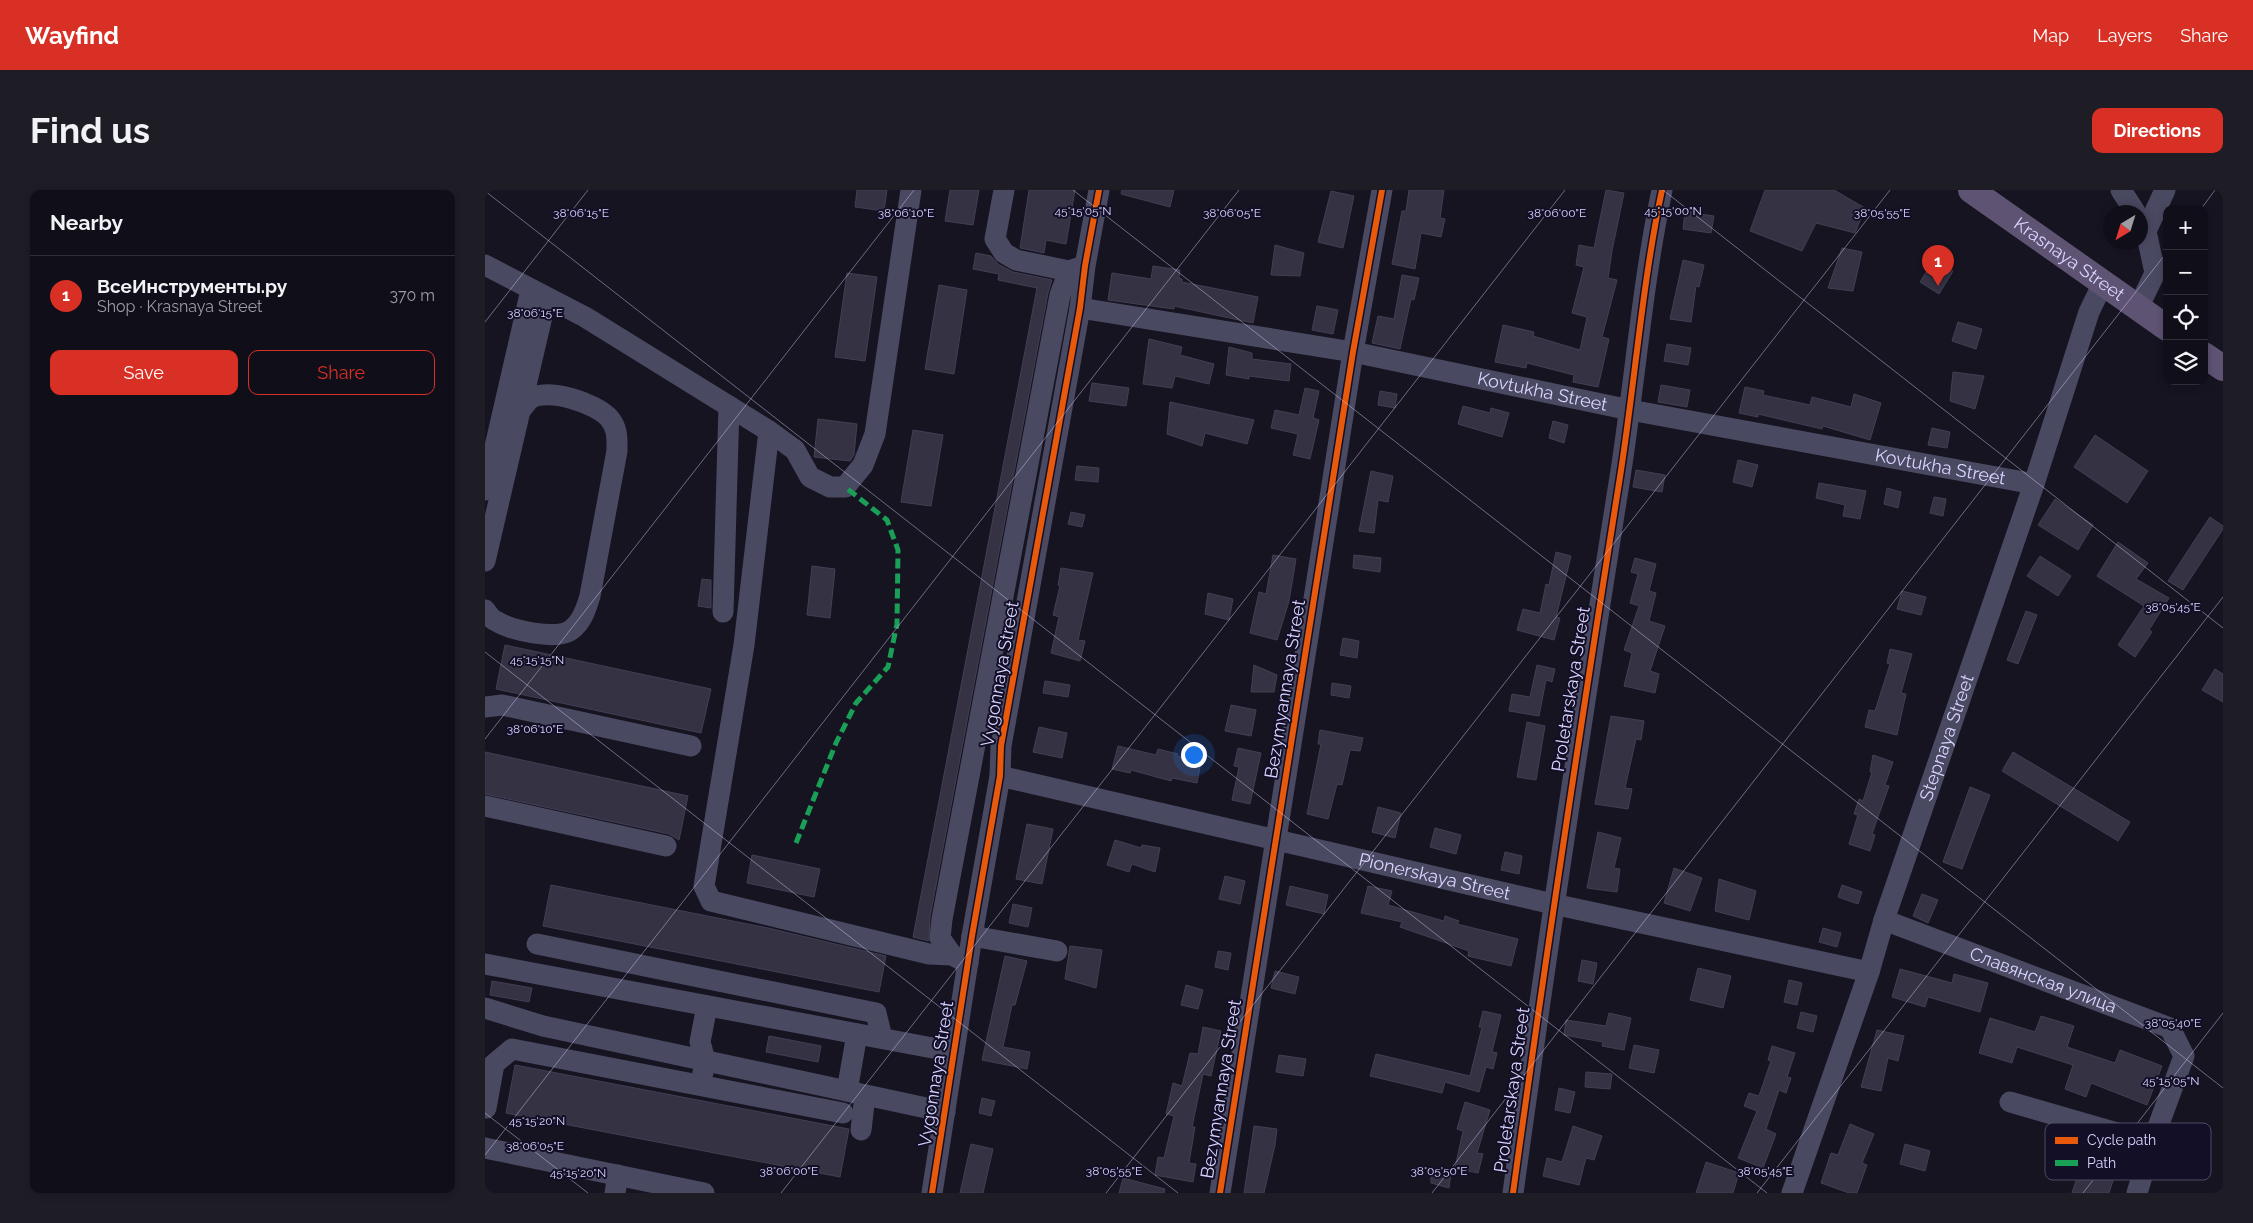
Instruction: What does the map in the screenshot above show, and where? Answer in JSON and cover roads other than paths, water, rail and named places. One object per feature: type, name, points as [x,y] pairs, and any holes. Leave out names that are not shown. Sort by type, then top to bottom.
[{"type":"main road","name":"Krasnaya Street","points":[[1971,190],[2163,325]]},
{"type":"main road","points":[[2208,358],[2223,368]]},
{"type":"street","points":[[485,265],[585,317],[769,431],[795,450],[810,477],[829,487],[845,487],[863,465],[875,434],[911,190]]},
{"type":"street","points":[[960,959],[940,938],[942,919],[1060,295],[1077,268],[1016,260],[1004,253],[995,239],[1004,190]]},
{"type":"street","name":"Vygonnaya Street","points":[[932,1193],[954,1052],[960,959],[972,936],[1000,776],[1001,746],[1080,308],[1077,268],[1099,190]]},
{"type":"street","name":"Bezymyannaya Street","points":[[1220,1193],[1353,352],[1382,190]]},
{"type":"street","name":"Proletarskaya Street","points":[[1513,1193],[1553,904],[1630,410],[1653,233],[1662,190]]},
{"type":"street","points":[[2121,190],[2131,205]]},
{"type":"street","points":[[2148,218],[2165,190]]},
{"type":"street","points":[[2138,308],[2155,274],[2148,246]]},
{"type":"street","name":"Stepnaya Street","points":[[1792,1193],[2034,484],[2089,312],[2103,283]]},
{"type":"street","points":[[485,561],[543,312],[531,290]]},
{"type":"street","points":[[485,490],[531,290]]},
{"type":"street","name":"Kovtukha Street","points":[[1080,308],[1353,352],[1630,410],[2034,484]]},
{"type":"street","points":[[1044,378],[1066,383]]},
{"type":"street","points":[[485,610],[493,620],[509,628],[553,635],[571,631],[582,618],[590,596],[617,451],[618,434],[609,418],[594,406],[558,396],[539,395],[529,400],[520,411]]},
{"type":"street","points":[[723,612],[729,406]]},
{"type":"street","points":[[769,431],[744,645],[704,886],[711,900],[929,954],[960,959]]},
{"type":"street","points":[[485,706],[502,705],[691,746]]},
{"type":"street","points":[[975,741],[1001,746]]},
{"type":"street","name":"Pionerskaya Street","points":[[1000,776],[1553,904],[1869,972]]},
{"type":"street","points":[[485,806],[666,846]]},
{"type":"street","name":"Славянская улица","points":[[1885,920],[2169,1028],[2185,1056],[2160,1123]]},
{"type":"street","points":[[972,936],[1057,951]]},
{"type":"street","points":[[537,944],[876,1013],[882,1038]]},
{"type":"street","points":[[485,964],[954,1052]]},
{"type":"street","points":[[631,992],[635,964]]},
{"type":"street","points":[[759,1015],[763,990]]},
{"type":"street","points":[[701,1086],[705,1060],[700,1042],[707,1006]]},
{"type":"street","points":[[485,1008],[543,1026],[945,1112]]},
{"type":"street","points":[[538,1054],[543,1026]]},
{"type":"street","points":[[857,1034],[856,1093],[861,1130]]},
{"type":"street","points":[[486,1108],[494,1064],[512,1050],[843,1113]]},
{"type":"street","points":[[2010,1102],[2083,1123]]},
{"type":"street","points":[[485,1148],[616,1184],[704,1193]]},
{"type":"street","name":"Славянская улица","points":[[2137,1193],[2141,1180]]},
{"type":"place","name":"ВсеИнструменты.ру","points":[[1938,286]]}]
